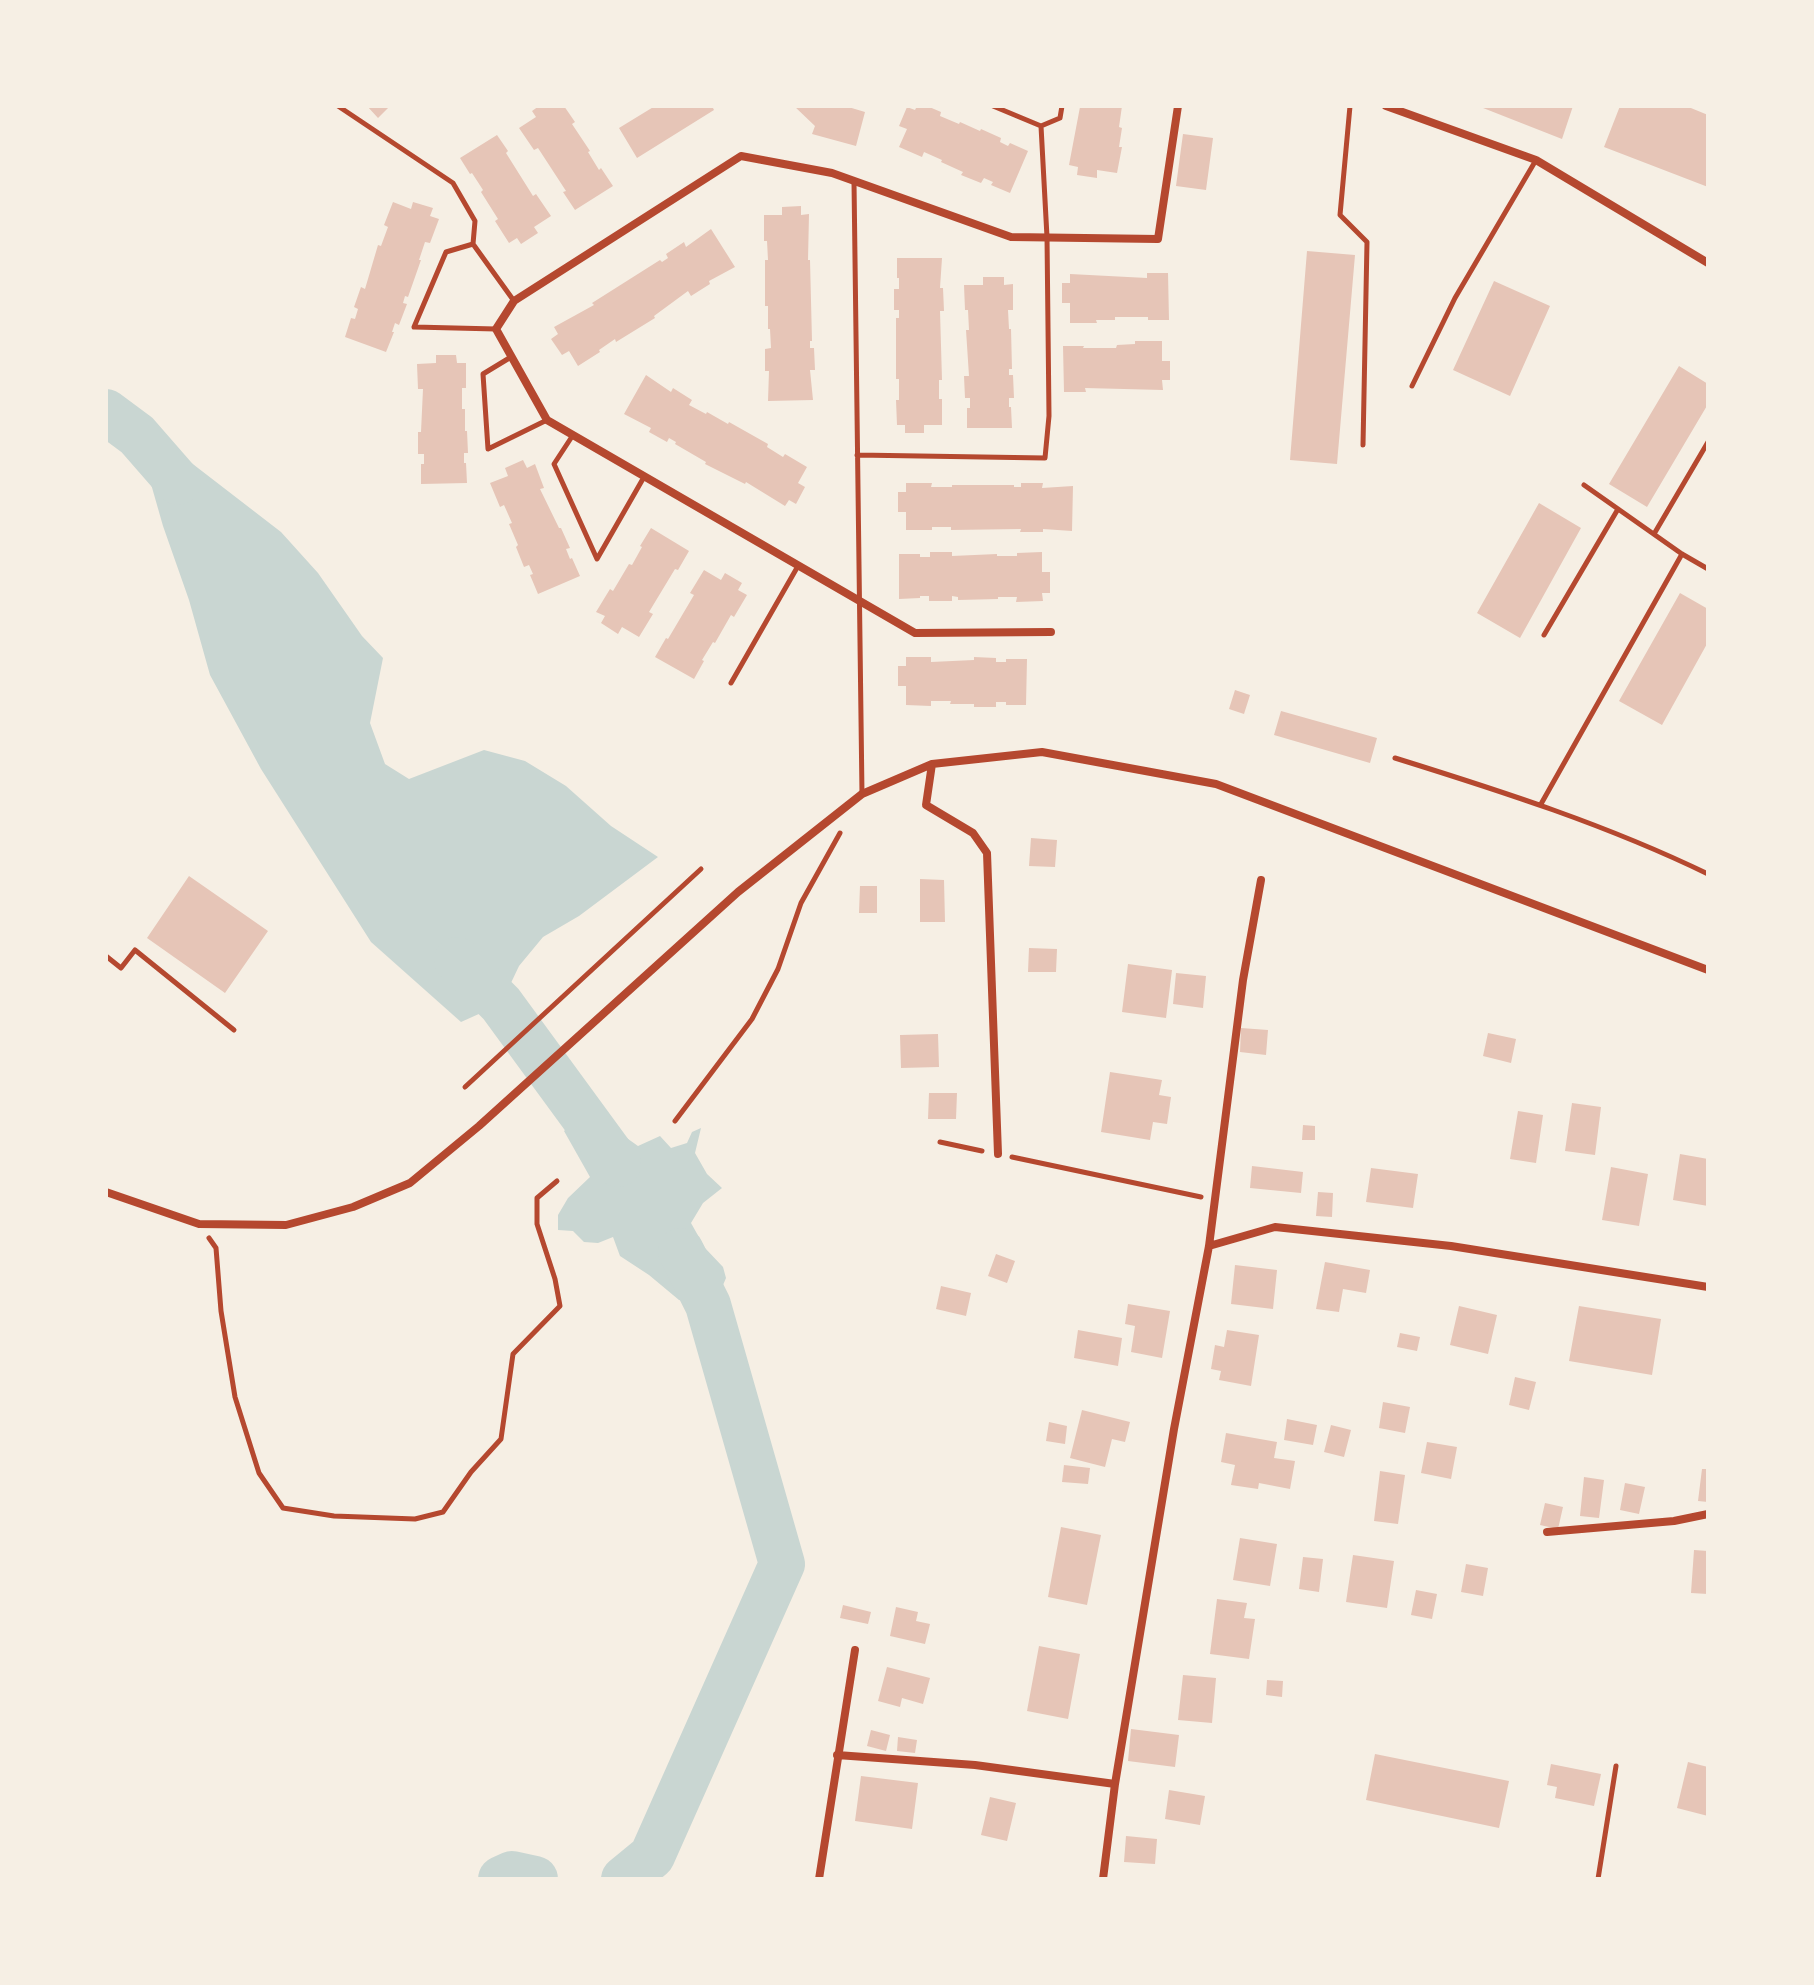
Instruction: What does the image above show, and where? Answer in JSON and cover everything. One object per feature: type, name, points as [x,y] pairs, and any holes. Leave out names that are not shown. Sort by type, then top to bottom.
[{"type":"street","points":[[1051,632],[915,633],[547,420],[496,329],[514,301],[741,156],[832,173],[1011,237],[1158,239],[1178,106]]},
{"type":"street","points":[[1386,106],[1536,160],[1708,263]]},
{"type":"street","points":[[106,1192],[199,1224],[286,1225],[353,1207],[410,1183],[479,1126],[738,892],[862,794],[932,764],[1042,752],[1216,784],[1708,970]]},
{"type":"street","points":[[932,764],[926,805],[973,833],[987,853],[998,1154]]},
{"type":"street","points":[[1103,1879],[1115,1784],[1174,1429],[1209,1246],[1243,980],[1261,880]]},
{"type":"street","points":[[1209,1246],[1275,1227],[1451,1246],[1708,1287]]},
{"type":"street","points":[[1547,1532],[1674,1521],[1708,1514]]},
{"type":"street","points":[[819,1879],[855,1650]]},
{"type":"street","points":[[837,1755],[975,1765],[1115,1784]]},
{"type":"lane","points":[[338,106],[453,183],[475,221],[473,244],[514,301]]},
{"type":"lane","points":[[993,106],[1041,126],[1060,118],[1062,106]]},
{"type":"lane","points":[[1350,106],[1340,215],[1367,242],[1363,445]]},
{"type":"lane","points":[[857,455],[1045,458],[1049,416],[1047,237],[1041,126]]},
{"type":"lane","points":[[1412,386],[1455,298],[1536,160]]},
{"type":"lane","points":[[854,181],[862,794]]},
{"type":"lane","points":[[473,244],[446,252],[414,327],[496,329]]},
{"type":"lane","points":[[511,357],[483,374],[488,449],[547,420]]},
{"type":"lane","points":[[573,435],[554,464],[597,559],[644,477]]},
{"type":"lane","points":[[1654,534],[1708,442]]},
{"type":"lane","points":[[1584,485],[1708,569]]},
{"type":"lane","points":[[1544,635],[1618,509]]},
{"type":"lane","points":[[1541,804],[1682,554]]},
{"type":"lane","points":[[731,683],[798,566]]},
{"type":"lane","points":[[1395,758],[1541,804],[1708,874]]},
{"type":"lane","points":[[106,956],[121,968],[135,950],[234,1030]]},
{"type":"lane","points":[[1598,1879],[1616,1766]]},
{"type":"path","points":[[675,1121],[752,1019],[778,969],[801,903],[847,821]]},
{"type":"path","points":[[465,1087],[701,869]]},
{"type":"path","points":[[940,1142],[1216,1200]]},
{"type":"path","points":[[199,1224],[216,1248],[221,1311],[235,1397],[259,1473],[283,1508],[334,1516],[415,1519],[443,1512],[471,1472],[501,1439],[513,1354],[560,1306],[555,1279],[537,1224],[537,1198],[557,1181]]},
{"type":"shaded area","points":[[137,435],[185,458],[281,532],[318,573],[362,636],[383,658],[370,723],[385,764],[409,779],[484,750],[525,761],[566,786],[611,826],[658,857],[579,916],[543,937],[519,966],[501,1004],[461,1022],[371,942],[261,769],[210,675]]},
{"type":"shaded area","points":[[583,1113],[607,1124],[638,1146],[660,1136],[671,1148],[687,1143],[692,1132],[701,1128],[695,1153],[707,1174],[722,1188],[703,1203],[691,1223],[705,1248],[723,1267],[726,1278],[718,1297],[708,1305],[679,1300],[620,1256],[613,1237],[598,1243],[584,1242],[573,1231],[558,1230],[558,1215],[568,1198],[590,1177],[564,1131]]},
{"type":"building","points":[[367,106],[390,106],[378,118]]},
{"type":"building","points":[[539,106],[564,106],[599,170],[601,168],[613,186],[575,210],[538,148],[534,150],[519,128],[536,117],[532,111]]},
{"type":"building","points":[[655,106],[712,106],[714,110],[637,158],[619,128]]},
{"type":"building","points":[[794,106],[845,106],[865,112],[856,146],[812,134],[815,126]]},
{"type":"building","points":[[917,106],[927,106],[941,112],[940,116],[981,129],[1001,138],[1000,142],[1008,146],[1010,143],[1028,151],[1010,193],[991,185],[993,182],[984,178],[981,183],[961,175],[963,172],[924,152],[922,157],[899,147],[907,129],[899,126],[907,107],[915,110]]},
{"type":"building","points":[[1082,106],[1122,106],[1119,147],[1122,147],[1117,173],[1097,170],[1097,178],[1077,175],[1078,167],[1069,165]]},
{"type":"building","points":[[1478,106],[1573,106],[1562,139]]},
{"type":"building","points":[[1620,106],[1686,106],[1708,115],[1708,187],[1604,147]]},
{"type":"building","points":[[1183,134],[1213,138],[1206,190],[1176,186]]},
{"type":"building","points":[[497,135],[533,196],[536,194],[551,216],[534,227],[538,233],[521,244],[517,238],[509,243],[495,221],[498,219],[481,192],[483,190],[460,158]]},
{"type":"building","points":[[393,202],[411,209],[413,202],[433,208],[430,216],[439,219],[430,243],[425,242],[408,297],[405,296],[403,303],[407,304],[399,325],[395,323],[386,352],[345,337],[351,318],[355,319],[358,309],[354,307],[361,287],[365,289],[378,245],[381,246],[388,227],[384,225]]},
{"type":"building","points":[[801,206],[801,215],[809,214],[810,348],[814,348],[815,370],[810,370],[813,400],[768,401],[769,371],[765,371],[765,349],[771,348],[768,306],[765,306],[765,260],[768,260],[764,215],[782,215],[782,207]]},
{"type":"building","points":[[711,229],[735,267],[709,281],[710,284],[691,296],[688,291],[655,318],[616,342],[615,339],[578,366],[569,351],[562,355],[551,339],[558,334],[554,327],[594,305],[592,303],[660,260],[662,262],[668,258],[666,254],[684,242],[686,247]]},
{"type":"building","points":[[1307,251],[1355,255],[1337,464],[1290,460]]},
{"type":"building","points":[[897,258],[942,258],[940,288],[943,288],[944,311],[940,311],[942,380],[939,380],[939,399],[942,399],[942,425],[924,425],[924,433],[905,433],[905,425],[897,425],[899,379],[896,379],[896,318],[899,318],[899,310],[894,310],[894,289],[899,289]]},
{"type":"building","points":[[1147,273],[1168,273],[1169,320],[1115,317],[1115,320],[1096,320],[1097,323],[1070,323],[1070,303],[1062,303],[1062,283],[1070,283],[1070,274],[1147,278]]},
{"type":"building","points":[[983,277],[1004,277],[1004,285],[1013,284],[1013,310],[1008,310],[1012,369],[1009,369],[1009,375],[1013,375],[1014,398],[1009,398],[1012,428],[967,428],[970,398],[965,398],[964,376],[969,376],[966,330],[969,330],[964,285],[983,285]]},
{"type":"building","points":[[1494,281],[1550,306],[1510,396],[1453,370]]},
{"type":"building","points":[[1135,341],[1162,341],[1162,361],[1170,361],[1170,380],[1162,380],[1163,390],[1085,388],[1086,392],[1064,392],[1063,346],[1116,348],[1117,345],[1135,344]]},
{"type":"building","points":[[436,355],[456,355],[457,363],[466,363],[462,409],[465,409],[467,431],[468,453],[464,453],[464,463],[467,483],[421,484],[424,454],[418,454],[418,432],[421,432],[423,389],[418,389],[417,364],[436,363]]},
{"type":"building","points":[[1679,366],[1708,384],[1708,404],[1647,507],[1609,484]]},
{"type":"building","points":[[646,375],[671,392],[673,388],[692,400],[689,405],[729,422],[768,444],[767,447],[783,457],[785,454],[807,467],[798,483],[805,487],[796,504],[789,500],[785,506],[746,482],[705,464],[669,438],[667,442],[649,432],[651,428],[624,414]]},
{"type":"building","points":[[523,460],[527,468],[535,464],[544,488],[540,489],[561,528],[570,548],[566,549],[580,576],[538,594],[529,565],[524,567],[516,547],[518,545],[509,524],[512,523],[504,505],[500,507],[490,483],[508,476],[505,468]]},
{"type":"building","points":[[906,483],[932,483],[931,487],[1021,487],[1021,483],[1043,483],[1042,488],[1073,486],[1072,531],[951,530],[951,527],[906,530],[906,512],[898,512],[898,492],[906,492]]},
{"type":"building","points":[[1539,503],[1581,528],[1520,638],[1477,613]]},
{"type":"building","points":[[651,528],[689,551],[649,612],[653,614],[639,637],[622,627],[618,634],[601,623],[605,616],[596,612],[629,564],[632,565]]},
{"type":"building","points":[[930,552],[952,552],[952,556],[1017,556],[1017,553],[1042,552],[1042,572],[1050,572],[1050,593],[1042,593],[1043,601],[1016,602],[1017,597],[958,600],[958,597],[952,596],[952,601],[929,601],[929,596],[899,599],[899,554],[930,557]]},
{"type":"building","points":[[704,570],[721,580],[725,573],[742,583],[738,590],[747,595],[713,642],[694,679],[655,657],[694,595],[690,593]]},
{"type":"building","points":[[1680,593],[1708,609],[1708,642],[1662,725],[1619,701]]},
{"type":"building","points":[[906,657],[931,657],[931,662],[974,660],[974,657],[996,658],[996,662],[1027,659],[1026,705],[996,702],[996,707],[974,707],[974,704],[931,701],[931,706],[906,705],[906,686],[898,686],[898,666],[906,666]]},
{"type":"building","points":[[1235,690],[1250,695],[1244,714],[1229,709]]},
{"type":"building","points":[[1281,711],[1377,738],[1370,763],[1274,735]]},
{"type":"building","points":[[1031,838],[1057,840],[1055,867],[1029,866]]},
{"type":"building","points":[[189,876],[268,931],[225,993],[147,938]]},
{"type":"building","points":[[920,879],[944,880],[945,922],[920,922]]},
{"type":"building","points":[[860,886],[877,886],[877,913],[859,913]]},
{"type":"building","points":[[1029,948],[1057,949],[1056,972],[1028,972]]},
{"type":"building","points":[[1128,964],[1172,970],[1166,1018],[1122,1012]]},
{"type":"building","points":[[1176,973],[1206,976],[1203,1008],[1173,1004]]},
{"type":"building","points":[[1241,1028],[1268,1030],[1266,1055],[1240,1052]]},
{"type":"building","points":[[1488,1033],[1516,1039],[1511,1063],[1483,1056]]},
{"type":"building","points":[[938,1034],[939,1067],[901,1068],[900,1035]]},
{"type":"building","points":[[1110,1072],[1162,1080],[1159,1095],[1171,1097],[1167,1124],[1153,1122],[1150,1140],[1101,1132]]},
{"type":"building","points":[[929,1093],[957,1093],[956,1119],[928,1119]]},
{"type":"building","points":[[1572,1103],[1601,1107],[1595,1155],[1565,1151]]},
{"type":"building","points":[[1518,1111],[1543,1115],[1536,1163],[1510,1159]]},
{"type":"building","points":[[1303,1125],[1315,1126],[1315,1140],[1302,1140]]},
{"type":"building","points":[[1680,1154],[1708,1159],[1708,1206],[1673,1200]]},
{"type":"building","points":[[1252,1166],[1303,1172],[1301,1193],[1250,1188]]},
{"type":"building","points":[[1611,1167],[1648,1174],[1639,1226],[1602,1220]]},
{"type":"building","points":[[1371,1168],[1418,1174],[1413,1208],[1366,1202]]},
{"type":"building","points":[[1318,1192],[1333,1193],[1332,1217],[1316,1216]]},
{"type":"building","points":[[996,1254],[1015,1261],[1007,1283],[988,1276]]},
{"type":"building","points":[[1325,1262],[1370,1270],[1366,1293],[1343,1289],[1339,1312],[1316,1309]]},
{"type":"building","points":[[1235,1265],[1277,1270],[1273,1309],[1231,1304]]},
{"type":"building","points":[[941,1286],[971,1293],[966,1316],[936,1309]]},
{"type":"building","points":[[1128,1304],[1170,1311],[1162,1358],[1131,1352],[1135,1326],[1125,1324]]},
{"type":"building","points":[[1459,1306],[1497,1315],[1488,1354],[1450,1345]]},
{"type":"building","points":[[1579,1306],[1661,1319],[1652,1375],[1569,1361]]},
{"type":"building","points":[[1078,1330],[1122,1338],[1118,1366],[1074,1358]]},
{"type":"building","points":[[1227,1330],[1259,1335],[1251,1386],[1219,1380],[1221,1371],[1211,1369],[1215,1345],[1224,1347]]},
{"type":"building","points":[[1400,1333],[1420,1337],[1417,1351],[1397,1347]]},
{"type":"building","points":[[1515,1377],[1536,1382],[1529,1410],[1509,1405]]},
{"type":"building","points":[[1383,1402],[1410,1407],[1405,1433],[1379,1428]]},
{"type":"building","points":[[1082,1410],[1130,1422],[1125,1442],[1112,1439],[1105,1467],[1070,1458]]},
{"type":"building","points":[[1287,1419],[1317,1425],[1313,1445],[1284,1440]]},
{"type":"building","points":[[1049,1422],[1067,1426],[1065,1444],[1046,1441]]},
{"type":"building","points":[[1331,1425],[1351,1430],[1344,1457],[1324,1452]]},
{"type":"building","points":[[1226,1433],[1277,1442],[1274,1458],[1295,1461],[1290,1489],[1259,1483],[1258,1489],[1231,1485],[1235,1465],[1221,1462]]},
{"type":"building","points":[[1427,1442],[1457,1447],[1451,1479],[1421,1473]]},
{"type":"building","points":[[1064,1465],[1090,1468],[1088,1484],[1062,1482]]},
{"type":"building","points":[[1702,1469],[1708,1469],[1708,1502],[1698,1501]]},
{"type":"building","points":[[1380,1471],[1405,1475],[1398,1524],[1374,1521]]},
{"type":"building","points":[[1584,1477],[1604,1480],[1599,1518],[1580,1516]]},
{"type":"building","points":[[1625,1483],[1645,1487],[1639,1514],[1620,1510]]},
{"type":"building","points":[[1545,1503],[1563,1507],[1558,1529],[1540,1525]]},
{"type":"building","points":[[1061,1527],[1101,1535],[1087,1605],[1048,1597]]},
{"type":"building","points":[[1240,1538],[1277,1544],[1270,1586],[1233,1580]]},
{"type":"building","points":[[1694,1550],[1708,1551],[1708,1594],[1691,1593]]},
{"type":"building","points":[[1353,1555],[1394,1561],[1387,1608],[1346,1602]]},
{"type":"building","points":[[1303,1557],[1323,1559],[1319,1592],[1299,1589]]},
{"type":"building","points":[[1466,1564],[1488,1568],[1483,1596],[1461,1592]]},
{"type":"building","points":[[1416,1590],[1437,1594],[1432,1619],[1411,1615]]},
{"type":"building","points":[[1217,1599],[1247,1603],[1244,1618],[1255,1619],[1249,1659],[1210,1654]]},
{"type":"building","points":[[843,1605],[871,1612],[868,1624],[840,1618]]},
{"type":"building","points":[[896,1607],[918,1612],[916,1621],[930,1624],[925,1644],[890,1636]]},
{"type":"building","points":[[1039,1646],[1080,1654],[1068,1719],[1027,1711]]},
{"type":"building","points":[[887,1667],[930,1678],[923,1704],[902,1698],[900,1707],[878,1701]]},
{"type":"building","points":[[1183,1675],[1216,1678],[1212,1723],[1178,1720]]},
{"type":"building","points":[[1267,1680],[1283,1681],[1282,1697],[1266,1695]]},
{"type":"building","points":[[1131,1729],[1179,1735],[1175,1767],[1128,1761]]},
{"type":"building","points":[[871,1730],[890,1735],[886,1751],[867,1746]]},
{"type":"building","points":[[898,1737],[917,1740],[915,1753],[897,1751]]},
{"type":"building","points":[[1375,1754],[1509,1781],[1499,1828],[1366,1800]]},
{"type":"building","points":[[1688,1762],[1708,1767],[1708,1816],[1677,1808]]},
{"type":"building","points":[[1551,1764],[1601,1774],[1594,1806],[1555,1798],[1557,1787],[1547,1785]]},
{"type":"building","points":[[861,1776],[918,1783],[912,1829],[855,1821]]},
{"type":"building","points":[[1169,1790],[1205,1796],[1200,1825],[1165,1819]]},
{"type":"building","points":[[990,1797],[1016,1803],[1007,1841],[981,1835]]},
{"type":"building","points":[[1126,1836],[1157,1839],[1155,1864],[1124,1862]]},
{"type":"waterway","points":[[106,412],[137,435],[178,482]]},
{"type":"waterway","points":[[457,960],[501,1004],[618,1164]]},
{"type":"waterway","points":[[624,1879],[652,1856],[782,1564],[708,1305],[681,1251]]},
{"type":"waterway","points":[[501,1879],[512,1874],[535,1879]]}]
